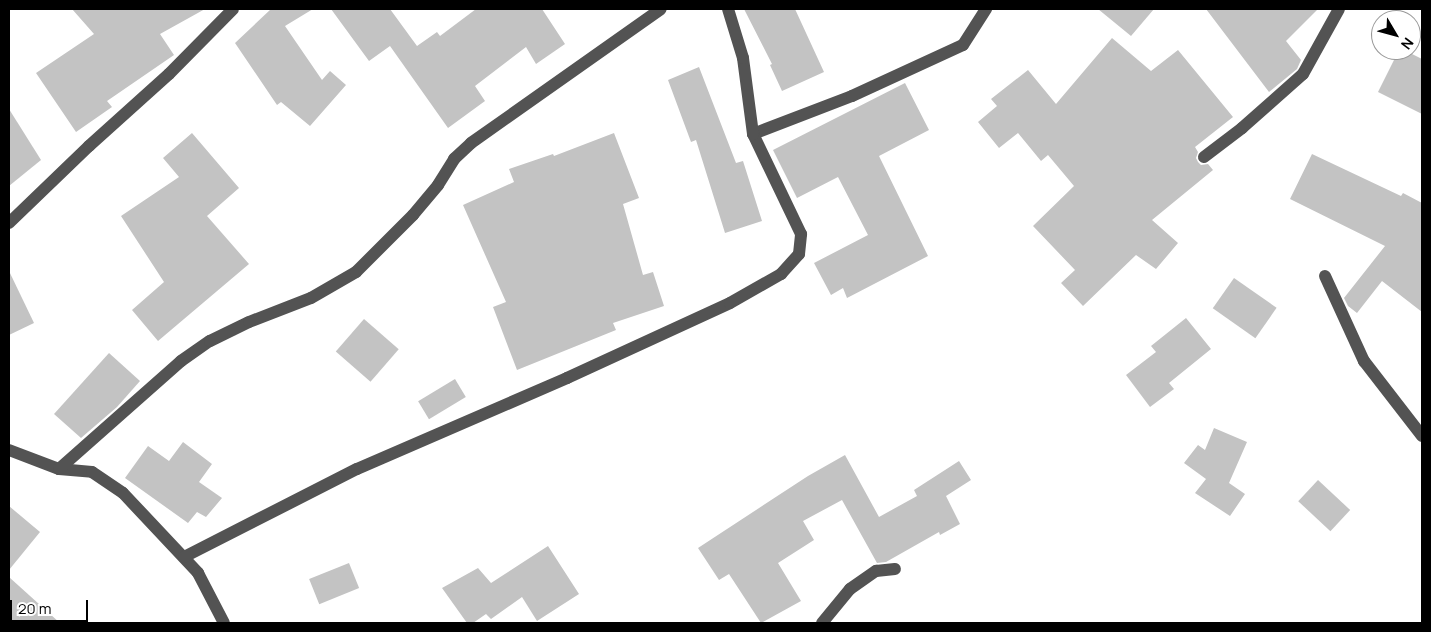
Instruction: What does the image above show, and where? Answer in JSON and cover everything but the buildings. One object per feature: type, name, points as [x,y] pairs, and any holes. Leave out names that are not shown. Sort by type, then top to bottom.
[{"type":"street","points":[[9,223],[89,146],[169,74],[233,9]]},
{"type":"street","points":[[59,469],[181,361],[210,341],[249,322],[311,298],[356,272],[413,215],[438,185],[454,159],[471,143],[661,9]]},
{"type":"street","points":[[184,557],[357,469],[567,378],[730,303],[781,274],[799,254],[801,234],[753,134],[743,58],[728,9]]},
{"type":"street","points":[[753,134],[852,96],[963,45],[986,9]]},
{"type":"street","points":[[1204,156],[1242,128],[1303,74],[1339,9]]},
{"type":"street","points":[[1325,276],[1364,361],[1422,436]]},
{"type":"street","points":[[9,450],[59,469],[92,472],[123,493],[198,573],[224,623]]},
{"type":"street","points":[[822,623],[850,589],[876,571],[895,569]]}]
